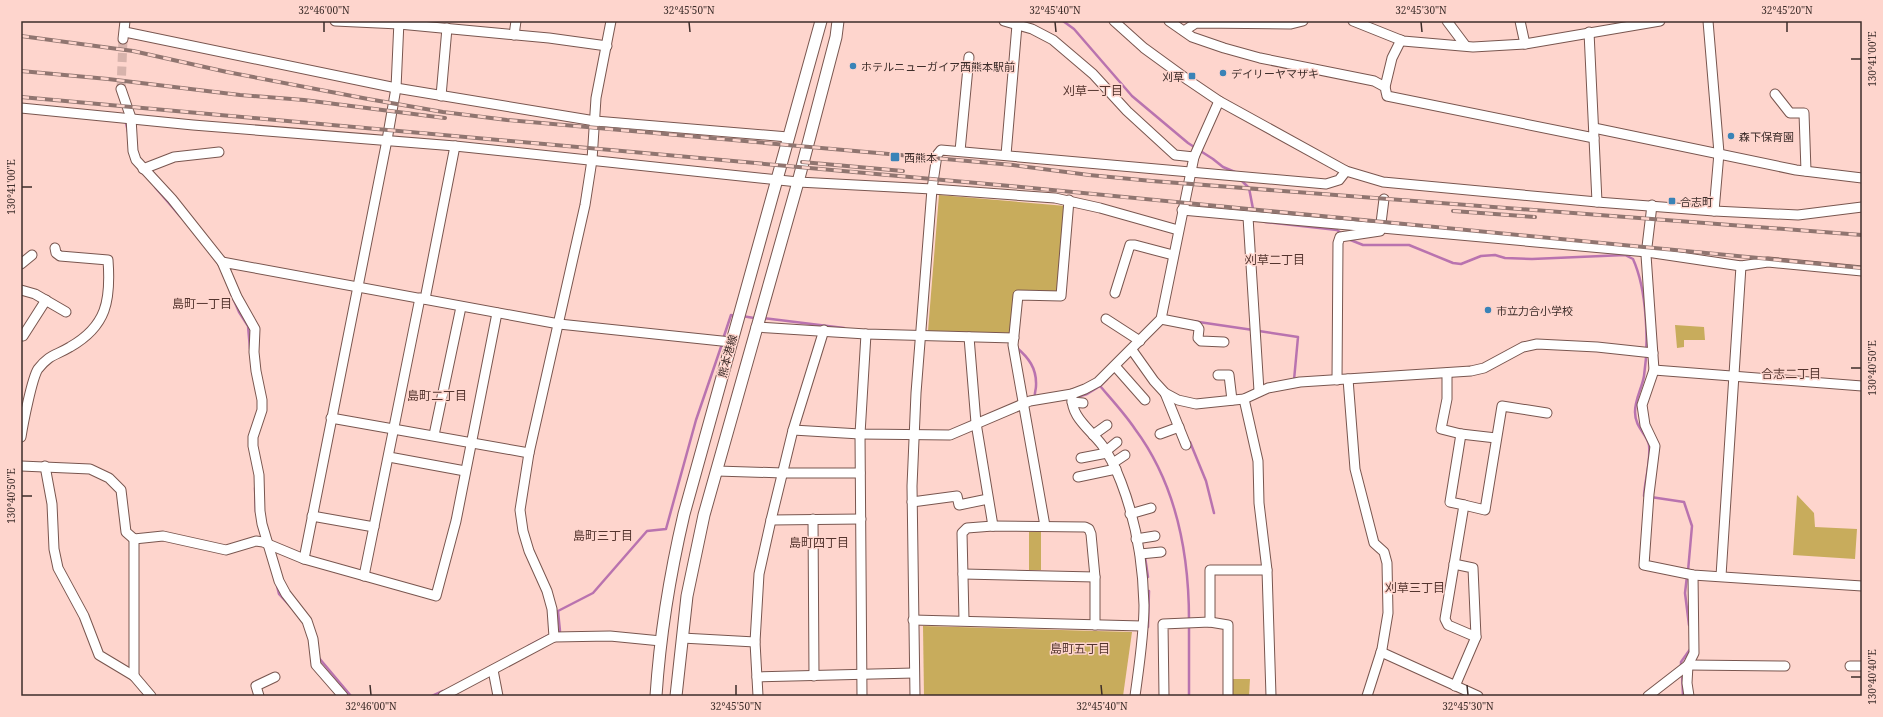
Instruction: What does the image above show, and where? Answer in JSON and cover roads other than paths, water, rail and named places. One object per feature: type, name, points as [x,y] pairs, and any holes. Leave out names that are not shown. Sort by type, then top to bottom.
[{"type":"main road","name":"熊本港線","points":[[656,696],[660,641],[684,514],[821,21]]},
{"type":"main road","name":"熊本港線","points":[[676,696],[687,596],[695,555],[756,327],[798,182],[836,37],[838,21]]},
{"type":"main road","name":"熊本港線","points":[[836,37],[844,21]]},
{"type":"street","points":[[125,21],[124,35],[441,96],[595,122],[788,137]]},
{"type":"street","points":[[335,21],[399,22],[606,46]]},
{"type":"street","points":[[514,35],[516,21]]},
{"type":"street","points":[[554,637],[552,609],[547,591],[529,551],[523,531],[520,510],[529,453],[560,324],[585,205],[592,160],[596,98],[611,21]]},
{"type":"street","points":[[1004,21],[1032,29],[1042,34],[1072,56],[1093,74],[1127,111],[1175,155],[1194,157]]},
{"type":"street","points":[[1169,21],[1192,37],[1224,48],[1260,58],[1374,81],[1385,86]]},
{"type":"street","points":[[1184,31],[1196,24],[1241,22],[1291,24],[1303,21]]},
{"type":"street","points":[[1353,21],[1400,40],[1465,45],[1473,47],[1525,44],[1660,21]]},
{"type":"street","points":[[1448,21],[1465,45]]},
{"type":"street","points":[[1520,21],[1525,44]]},
{"type":"street","points":[[1708,21],[1718,152],[1714,211]]},
{"type":"street","points":[[304,558],[387,140],[396,88],[399,22]]},
{"type":"street","points":[[1120,23],[1144,48],[1219,101],[1346,171],[1383,182],[1597,202],[1652,205],[1714,211],[1798,215],[1862,207]]},
{"type":"street","points":[[1006,155],[1017,25]]},
{"type":"street","points":[[441,96],[447,28]]},
{"type":"street","points":[[1589,32],[1597,202]]},
{"type":"street","points":[[1400,40],[1392,58],[1385,86],[1387,96],[1594,138]]},
{"type":"street","points":[[960,152],[969,58]]},
{"type":"street","points":[[121,89],[131,118],[133,151],[136,160],[172,199],[222,262],[237,297],[255,329],[254,352],[262,400],[262,410],[253,437],[253,446],[259,475],[260,511],[266,544],[286,594],[307,621],[313,639],[316,665],[343,696]]},
{"type":"street","points":[[1775,94],[1790,113],[1804,113],[1806,171]]},
{"type":"street","points":[[793,430],[860,434],[950,435],[1023,404],[1072,398],[1092,386],[1132,350],[1161,319],[1190,172],[1194,157],[1219,101]]},
{"type":"street","points":[[21,108],[193,125],[455,146],[798,182],[932,189],[1069,200],[1178,230]]},
{"type":"street","points":[[1594,128],[1806,171],[1862,178]]},
{"type":"street","points":[[364,576],[455,146]]},
{"type":"street","points":[[915,696],[912,502],[914,435],[920,336],[932,189],[937,155],[940,150],[1326,184],[1339,180],[1346,171]]},
{"type":"street","points":[[143,169],[174,157],[219,152]]},
{"type":"street","points":[[1337,380],[1338,243],[1340,237],[1380,231],[1384,199]]},
{"type":"street","points":[[1044,526],[1023,404],[1014,338],[1018,295],[1061,296],[1069,200]]},
{"type":"street","points":[[1652,205],[1647,252],[1654,370],[1642,406],[1645,425],[1655,446],[1648,494],[1644,565],[1693,575],[1862,586]]},
{"type":"street","points":[[1182,210],[1381,227],[1476,238],[1647,252],[1741,266],[1768,262],[1862,271]]},
{"type":"street","points":[[1248,216],[1259,391]]},
{"type":"street","points":[[1115,293],[1130,245],[1134,244],[1173,255]]},
{"type":"street","points":[[21,437],[37,371],[52,354],[65,350],[84,339],[97,326],[106,311],[109,295],[108,260],[60,256],[56,253],[55,248]]},
{"type":"street","points":[[21,263],[32,255]]},
{"type":"street","points":[[222,262],[560,324],[731,342]]},
{"type":"street","points":[[1720,576],[1735,377],[1741,266]]},
{"type":"street","points":[[21,290],[32,292],[66,312]]},
{"type":"street","points":[[23,336],[46,300]]},
{"type":"street","points":[[434,435],[461,307]]},
{"type":"street","points":[[21,466],[90,469],[109,478],[121,490],[126,532],[134,539],[163,536],[226,550],[256,541],[304,558],[436,596],[456,521],[496,313]]},
{"type":"street","points":[[1106,319],[1140,341]]},
{"type":"street","points":[[1161,319],[1197,326],[1199,329],[1200,341],[1224,342]]},
{"type":"street","points":[[756,327],[824,330],[866,334],[1014,338]]},
{"type":"street","points":[[758,696],[755,642],[760,574],[771,520],[793,430],[824,330]]},
{"type":"street","points":[[862,696],[860,434],[866,334]]},
{"type":"street","points":[[969,337],[976,423],[993,526]]},
{"type":"street","points":[[1132,350],[1154,381],[1166,393],[1188,403],[1204,404],[1244,399],[1259,391],[1279,385],[1471,371],[1484,368],[1523,347],[1537,344],[1597,347],[1653,354]]},
{"type":"street","points":[[1115,366],[1145,400]]},
{"type":"street","points":[[1654,370],[1862,386]]},
{"type":"street","points":[[1447,373],[1447,399],[1441,429],[1461,434],[1496,438]]},
{"type":"street","points":[[1218,375],[1229,375],[1232,400]]},
{"type":"street","points":[[1348,379],[1355,469],[1372,539],[1374,543],[1384,552],[1387,562],[1388,613],[1381,652],[1367,696]]},
{"type":"street","points":[[1166,393],[1186,445]]},
{"type":"street","points":[[1072,398],[1083,403]]},
{"type":"street","points":[[1072,398],[1076,415],[1106,452],[1114,466],[1130,514],[1140,554],[1144,606],[1135,696]]},
{"type":"street","points":[[1244,399],[1258,461],[1259,503],[1268,570],[1271,696]]},
{"type":"street","points":[[1461,434],[1450,502],[1485,510],[1502,406],[1547,413]]},
{"type":"street","points":[[331,418],[395,428],[529,453]]},
{"type":"street","points":[[1093,435],[1107,425]]},
{"type":"street","points":[[1160,434],[1179,427]]},
{"type":"street","points":[[1082,458],[1106,452],[1117,442]]},
{"type":"street","points":[[1078,477],[1114,466],[1125,455]]},
{"type":"street","points":[[389,457],[465,471]]},
{"type":"street","points":[[44,466],[52,504],[54,549],[58,568],[84,616],[99,656],[134,676],[151,696]]},
{"type":"street","points":[[717,471],[860,473]]},
{"type":"street","points":[[912,502],[957,496],[959,505],[988,498]]},
{"type":"street","points":[[1464,505],[1445,619],[1448,626],[1476,636]]},
{"type":"street","points":[[1130,514],[1151,508]]},
{"type":"street","points":[[312,516],[374,527]]},
{"type":"street","points":[[813,519],[814,676]]},
{"type":"street","points":[[771,520],[861,519]]},
{"type":"street","points":[[964,620],[962,533],[967,528],[993,526],[1044,526],[1089,529],[1091,534],[1096,577],[1095,625]]},
{"type":"street","points":[[1136,539],[1155,536]]},
{"type":"street","points":[[134,539],[134,676]]},
{"type":"street","points":[[1140,554],[1161,552]]},
{"type":"street","points":[[1454,564],[1473,568],[1476,636],[1455,686]]},
{"type":"street","points":[[1210,622],[1210,570],[1268,570]]},
{"type":"street","points":[[963,574],[1096,577]]},
{"type":"street","points":[[1689,696],[1687,683],[1688,665],[1694,653],[1693,575]]},
{"type":"street","points":[[914,620],[964,620],[1142,626]]},
{"type":"street","points":[[1164,696],[1163,624],[1210,622],[1228,625],[1228,696]]},
{"type":"street","points":[[443,696],[554,637],[610,636],[660,641]]},
{"type":"street","points":[[682,638],[755,642]]},
{"type":"street","points":[[1381,652],[1478,696]]},
{"type":"street","points":[[1648,696],[1688,665],[1785,666]]},
{"type":"street","points":[[1850,666],[1862,666]]},
{"type":"street","points":[[493,670],[498,696]]},
{"type":"street","points":[[757,677],[914,673]]},
{"type":"street","points":[[259,696],[256,686],[275,677]]},
{"type":"waterway","points":[[1063,21],[1074,29],[1132,96],[1188,143],[1223,167],[1235,172]]},
{"type":"waterway","points":[[126,123],[128,132]]},
{"type":"waterway","points":[[1240,179],[1249,188],[1254,214]]},
{"type":"waterway","points":[[155,187],[180,216]]},
{"type":"waterway","points":[[1265,222],[1337,230],[1342,234]]},
{"type":"waterway","points":[[1348,239],[1363,245],[1409,245],[1453,263],[1461,264],[1481,256],[1495,255],[1505,258],[1532,259],[1625,255],[1633,259],[1638,272],[1646,317],[1646,363],[1635,412],[1639,427],[1646,437],[1649,445],[1644,496],[1684,502],[1692,526],[1688,571]]},
{"type":"waterway","points":[[230,291],[239,312],[248,326],[250,349]]},
{"type":"waterway","points":[[723,339],[731,315],[735,316]]},
{"type":"waterway","points":[[742,316],[754,318]]},
{"type":"waterway","points":[[763,318],[844,328]]},
{"type":"waterway","points":[[1192,321],[1253,330]]},
{"type":"waterway","points":[[1259,331],[1298,337],[1294,380]]},
{"type":"waterway","points":[[555,633],[560,631],[558,611],[593,593],[647,531],[666,529],[696,420],[722,344]]},
{"type":"waterway","points":[[1016,347],[1028,359],[1033,368],[1036,380],[1035,398]]},
{"type":"waterway","points":[[1100,386],[1107,379]]},
{"type":"waterway","points":[[1074,398],[1087,394],[1100,386],[1131,423],[1149,450],[1161,473],[1170,496],[1183,545],[1189,620]]},
{"type":"waterway","points":[[1190,442],[1206,481],[1214,513]]},
{"type":"waterway","points":[[255,488],[256,512]]},
{"type":"waterway","points":[[1145,557],[1148,577]]},
{"type":"waterway","points":[[1687,576],[1685,593],[1689,625]]},
{"type":"waterway","points":[[277,586],[279,594],[291,607]]},
{"type":"waterway","points":[[1148,627],[1149,591]]},
{"type":"waterway","points":[[1189,625],[1189,696]]},
{"type":"waterway","points":[[528,646],[549,635]]},
{"type":"waterway","points":[[1681,668],[1681,662],[1691,648]]},
{"type":"waterway","points":[[319,658],[351,696]]},
{"type":"waterway","points":[[1682,673],[1683,696]]},
{"type":"waterway","points":[[432,696],[443,691]]},
{"type":"tunnel","points":[[121,89],[123,39]]},
{"type":"railway","points":[[21,36],[133,51],[227,72],[368,99],[443,112],[507,120],[1013,165],[1089,175],[1152,181],[1862,235]]},
{"type":"railway","points":[[21,71],[108,79],[240,95],[304,100],[445,118]]},
{"type":"railway","points":[[21,97],[1010,186],[1862,268]]},
{"type":"railway","points":[[802,162],[903,171]]},
{"type":"railway","points":[[1453,211],[1535,217]]},
{"type":"place","name":"ホテルニューガイア西熊本駅前","points":[[853,66]]},
{"type":"place","name":"デイリーヤマザキ","points":[[1223,73]]},
{"type":"place","name":"刈草","points":[[1192,76]]},
{"type":"place","name":"森下保育園","points":[[1731,136]]},
{"type":"place","name":"西熊本","points":[[895,157]]},
{"type":"place","name":"合志町","points":[[1672,201]]},
{"type":"place","name":"市立力合小学校","points":[[1488,310]]},
{"type":"district","name":"刈草一丁目","points":[[1093,90]]},
{"type":"district","name":"刈草二丁目","points":[[1275,259]]},
{"type":"district","name":"島町一丁目","points":[[202,303]]},
{"type":"district","name":"合志二丁目","points":[[1791,373]]},
{"type":"district","name":"島町二丁目","points":[[437,395]]},
{"type":"district","name":"島町三丁目","points":[[603,535]]},
{"type":"district","name":"島町四丁目","points":[[819,542]]},
{"type":"district","name":"刈草三丁目","points":[[1415,587]]},
{"type":"district","name":"島町五丁目","points":[[1080,648]]}]
